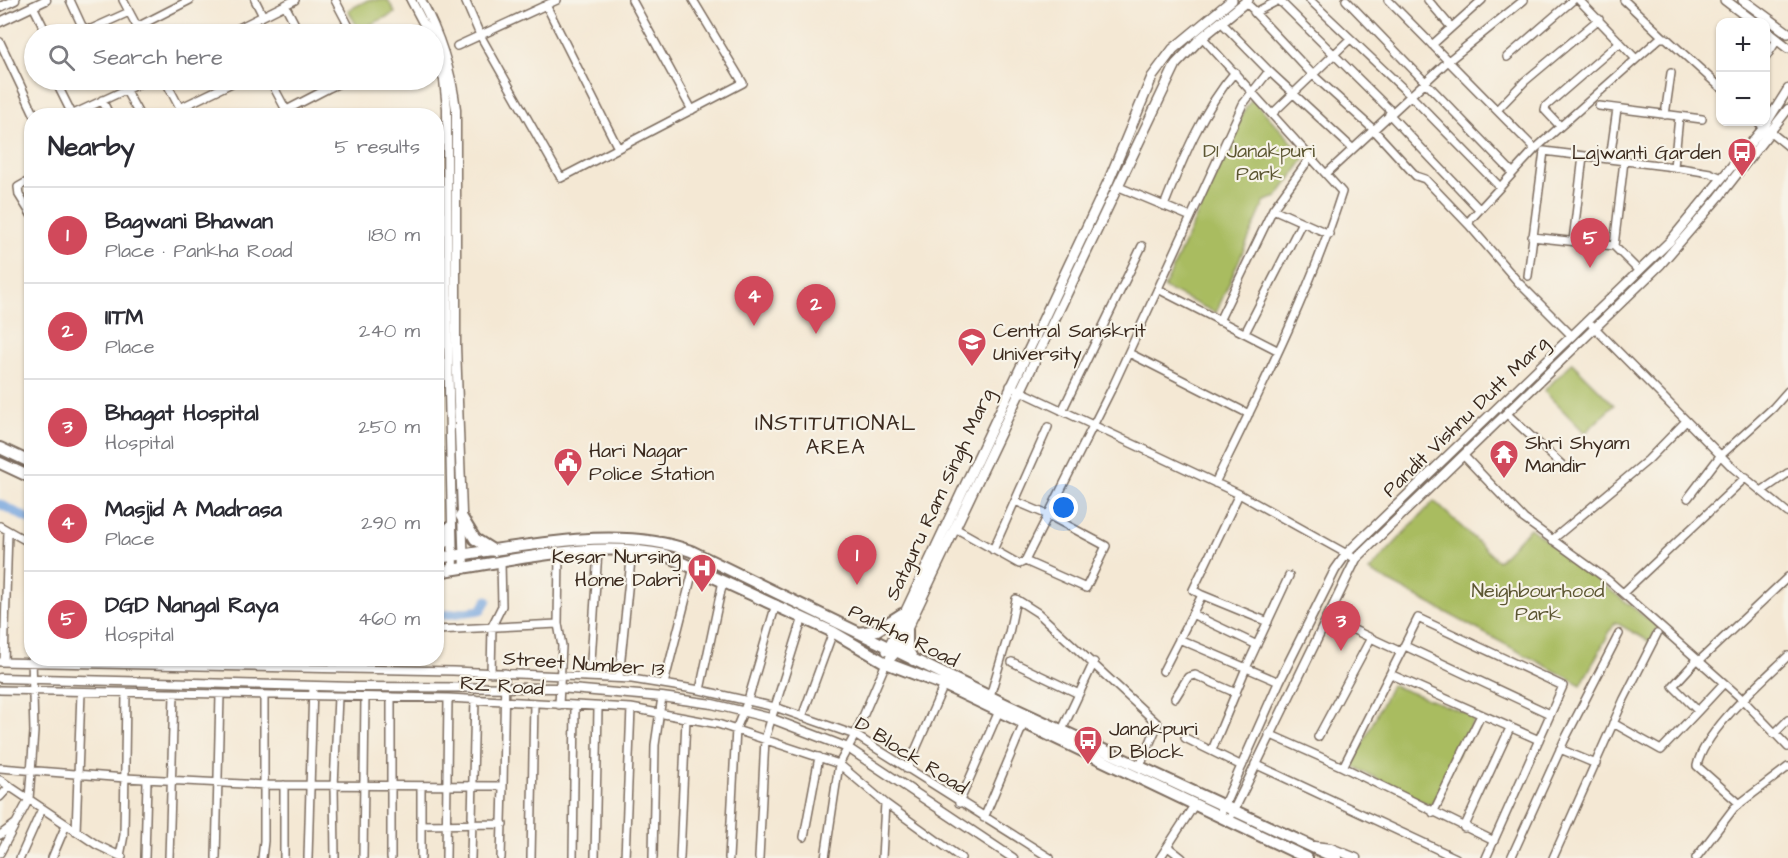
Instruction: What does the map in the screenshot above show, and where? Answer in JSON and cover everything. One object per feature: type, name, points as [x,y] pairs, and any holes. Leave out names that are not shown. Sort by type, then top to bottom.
[{"type":"main road","name":"Satguru Ram Singh Marg","points":[[886,663],[902,614],[1109,180],[1152,77],[1173,50],[1232,0]]},
{"type":"main road","points":[[1725,0],[1749,18]]},
{"type":"main road","name":"Satguru Ram Singh Marg","points":[[892,649],[907,630],[1176,64],[1202,37],[1247,1]]},
{"type":"main road","points":[[1747,1],[1788,33]]},
{"type":"main road","points":[[1770,34],[1788,48]]},
{"type":"main road","points":[[0,448],[24,459]]},
{"type":"main road","points":[[0,463],[24,474]]},
{"type":"main road","points":[[461,516],[475,538],[494,551]]},
{"type":"main road","points":[[444,537],[450,527]]},
{"type":"main road","name":"Pankha Road","points":[[444,557],[610,539],[645,539],[668,543],[691,551],[913,660],[1140,766],[1304,858]]},
{"type":"main road","name":"Pankha Road","points":[[444,571],[598,550],[632,550],[665,555],[803,617],[886,663],[945,685],[1196,804],[1226,813],[1336,858]]},
{"type":"main road","points":[[859,633],[877,630],[902,614]]},
{"type":"main road","points":[[907,630],[907,648],[913,660]]},
{"type":"street","points":[[0,7],[15,0]]},
{"type":"street","points":[[0,22],[46,0]]},
{"type":"street","points":[[70,0],[81,24]]},
{"type":"street","points":[[143,24],[190,0]]},
{"type":"street","points":[[255,0],[264,16]]},
{"type":"street","points":[[253,24],[295,0]]},
{"type":"street","points":[[335,0],[348,24]]},
{"type":"street","points":[[411,0],[424,24]]},
{"type":"street","points":[[421,0],[432,24]]},
{"type":"street","points":[[465,0],[480,35],[561,178],[742,83],[693,0]]},
{"type":"street","points":[[457,46],[557,0]]},
{"type":"street","points":[[632,0],[692,110]]},
{"type":"street","points":[[1254,12],[1279,0],[1334,54],[1479,209]]},
{"type":"street","points":[[1310,0],[1410,95],[1500,187]]},
{"type":"street","points":[[1346,0],[1513,172]]},
{"type":"street","points":[[1388,0],[1535,149]]},
{"type":"street","points":[[1428,0],[1451,27]]},
{"type":"street","points":[[1432,45],[1482,0]]},
{"type":"street","points":[[1327,173],[1352,147],[1447,62],[1524,0]]},
{"type":"street","points":[[1507,57],[1573,0]]},
{"type":"street","points":[[1579,0],[1636,58]]},
{"type":"street","points":[[1624,0],[1716,83]]},
{"type":"street","points":[[1720,0],[1735,8]]},
{"type":"street","points":[[126,1],[135,24]]},
{"type":"street","points":[[1247,1],[1254,12],[1313,75],[1373,129],[1416,176],[1425,178],[1518,282],[1572,336]]},
{"type":"street","points":[[285,5],[295,24]]},
{"type":"street","points":[[546,5],[618,148]]},
{"type":"street","points":[[33,6],[42,24]]},
{"type":"street","points":[[109,24],[129,12]]},
{"type":"street","points":[[1497,110],[1525,81],[1599,19]]},
{"type":"street","points":[[1221,22],[1269,71],[1352,147]]},
{"type":"street","points":[[1202,37],[1342,192],[1329,234],[1249,414],[1215,483]]},
{"type":"street","points":[[1469,225],[1470,220],[1479,209],[1535,149],[1636,58],[1663,37]]},
{"type":"street","points":[[1272,114],[1350,39]]},
{"type":"street","points":[[1770,51],[1778,40]]},
{"type":"street","points":[[0,42],[31,108]]},
{"type":"street","points":[[1560,126],[1545,110],[1546,106],[1620,42]]},
{"type":"street","points":[[444,52],[453,81],[456,109],[456,346],[461,516],[458,569]]},
{"type":"street","points":[[955,528],[1019,564],[1025,561],[1129,352],[1243,104],[1269,71]]},
{"type":"street","points":[[1164,206],[1179,168],[1209,110],[1220,90],[1235,72]]},
{"type":"street","points":[[1665,115],[1671,73]]},
{"type":"street","points":[[444,81],[447,108],[450,527],[457,555]]},
{"type":"street","name":"Pandit Vishnu Dutt Marg","points":[[1226,813],[1255,764],[1356,559],[1661,264],[1765,127],[1788,89]]},
{"type":"street","points":[[60,90],[68,108]]},
{"type":"street","points":[[85,108],[125,90],[135,108]]},
{"type":"street","points":[[170,90],[180,108]]},
{"type":"street","points":[[189,108],[220,90]]},
{"type":"street","points":[[275,90],[285,108]]},
{"type":"street","points":[[290,108],[325,90]]},
{"type":"street","points":[[102,100],[106,108]]},
{"type":"street","points":[[1599,106],[1702,119]]},
{"type":"street","points":[[1610,159],[1617,109]]},
{"type":"street","name":"Pandit Vishnu Dutt Marg","points":[[1226,813],[1242,766],[1279,682],[1335,570],[1347,553],[1670,241],[1765,127],[1788,109]]},
{"type":"street","points":[[1674,167],[1679,117]]},
{"type":"street","points":[[1765,127],[1788,146]]},
{"type":"street","points":[[1528,276],[1544,151],[1674,167],[1710,173],[1722,178]]},
{"type":"street","points":[[1573,241],[1583,156]]},
{"type":"street","points":[[1220,321],[1273,209],[1310,158]]},
{"type":"street","points":[[1614,246],[1623,161]]},
{"type":"street","points":[[24,184],[18,187],[24,199]]},
{"type":"street","points":[[1119,187],[1191,218]]},
{"type":"street","points":[[1273,209],[1329,234]]},
{"type":"street","points":[[1245,333],[1302,222]]},
{"type":"street","points":[[1532,237],[1614,246],[1639,271]]},
{"type":"street","points":[[1062,411],[1142,246]]},
{"type":"street","points":[[1158,289],[1277,350]]},
{"type":"street","points":[[444,298],[448,297]]},
{"type":"street","points":[[1588,320],[1720,456],[1788,513]]},
{"type":"street","points":[[1129,352],[1249,414]]},
{"type":"street","points":[[1010,386],[1239,494],[1356,559]]},
{"type":"street","points":[[1688,498],[1720,456],[1773,408],[1788,391]]},
{"type":"street","points":[[1507,414],[1562,465]]},
{"type":"street","points":[[1552,540],[1648,460],[1686,421]]},
{"type":"street","points":[[993,550],[1048,427]]},
{"type":"street","points":[[1464,456],[1524,519],[1585,561],[1623,593],[1742,699],[1788,747]]},
{"type":"street","points":[[1763,490],[1788,473]]},
{"type":"street","points":[[1623,593],[1746,477]]},
{"type":"street","points":[[1239,494],[1193,590],[1268,622]]},
{"type":"street","points":[[1015,501],[1048,515],[1106,546],[1086,588],[1025,561]]},
{"type":"street","points":[[0,526],[24,540]]},
{"type":"street","points":[[2,662],[8,531]]},
{"type":"street","points":[[590,677],[598,550]]},
{"type":"street","points":[[619,678],[632,550]]},
{"type":"street","points":[[559,554],[558,624],[562,646],[559,705]]},
{"type":"street","points":[[491,673],[492,626],[502,606],[501,562]]},
{"type":"street","points":[[663,684],[694,567]]},
{"type":"street","points":[[1212,750],[1246,668],[1289,576]]},
{"type":"street","points":[[1698,711],[1673,686],[1788,577]]},
{"type":"street","points":[[700,690],[723,580]]},
{"type":"street","points":[[1163,670],[1202,595]]},
{"type":"street","points":[[990,696],[1009,633],[1016,599],[1038,613],[1158,723],[1140,766]]},
{"type":"street","points":[[729,858],[736,729],[748,700],[776,604]]},
{"type":"street","points":[[1192,614],[1257,645]]},
{"type":"street","points":[[759,858],[765,739],[803,617]]},
{"type":"street","points":[[1326,617],[1550,714]]},
{"type":"street","points":[[1343,767],[1418,618],[1563,686],[1486,858]]},
{"type":"street","points":[[444,629],[558,624]]},
{"type":"street","points":[[802,717],[832,632]]},
{"type":"street","points":[[1511,858],[1560,748],[1619,634]]},
{"type":"street","points":[[1553,858],[1613,723],[1657,634]]},
{"type":"street","points":[[1318,737],[1371,638]]},
{"type":"street","points":[[1179,639],[1279,682]]},
{"type":"street","points":[[1740,804],[1697,766],[1700,752],[1742,699],[1788,656]]},
{"type":"street","name":"Street Number 13","points":[[2,662],[24,661]]},
{"type":"street","points":[[1012,662],[1079,694]]},
{"type":"street","points":[[1062,730],[1094,662]]},
{"type":"street","points":[[825,858],[839,764],[855,735],[886,663]]},
{"type":"street","points":[[0,854],[29,800],[33,771],[34,690],[31,679],[32,666]]},
{"type":"street","name":"Street Number 13","points":[[311,666],[619,678],[748,700]]},
{"type":"street","points":[[501,858],[505,673]]},
{"type":"street","points":[[1390,674],[1539,740]]},
{"type":"street","points":[[1175,699],[1188,677],[1195,675],[1236,693]]},
{"type":"street","points":[[0,678],[313,686],[560,688],[662,697],[743,711],[770,718],[848,748],[1013,858]]},
{"type":"street","points":[[1613,723],[1661,750],[1724,683]]},
{"type":"street","points":[[907,769],[945,685]]},
{"type":"street","points":[[308,858],[313,686]]},
{"type":"street","name":"RZ Road","points":[[0,690],[174,695],[448,698],[598,708],[631,708],[736,729],[839,764],[885,803],[962,858]]},
{"type":"street","points":[[76,832],[81,692]]},
{"type":"street","points":[[0,780],[76,832],[117,856],[124,835],[126,693]]},
{"type":"street","points":[[169,858],[174,695]]},
{"type":"street","points":[[216,858],[220,695]]},
{"type":"street","points":[[262,858],[265,785],[264,696]]},
{"type":"street","points":[[335,858],[334,786],[338,697]]},
{"type":"street","points":[[363,858],[365,697]]},
{"type":"street","points":[[391,697],[391,858]]},
{"type":"street","points":[[653,858],[658,714],[662,697]]},
{"type":"street","points":[[446,858],[448,698]]},
{"type":"street","points":[[471,858],[475,699]]},
{"type":"street","name":"D Block Road","points":[[748,700],[855,735],[959,803],[1050,858]]},
{"type":"street","points":[[531,858],[534,703]]},
{"type":"street","points":[[573,858],[575,706]]},
{"type":"street","points":[[595,858],[598,708]]},
{"type":"street","points":[[625,858],[631,708]]},
{"type":"street","points":[[959,803],[999,711]]},
{"type":"street","points":[[1433,813],[1481,715]]},
{"type":"street","points":[[680,858],[686,719]]},
{"type":"street","points":[[1774,734],[1788,720]]},
{"type":"street","points":[[984,818],[1024,723]]},
{"type":"street","points":[[1464,828],[1510,728]]},
{"type":"street","points":[[1269,734],[1343,767],[1494,842]]},
{"type":"street","points":[[1185,738],[1242,766]]},
{"type":"street","points":[[1560,748],[1596,764]]},
{"type":"street","points":[[804,837],[819,757]]},
{"type":"street","points":[[1255,764],[1456,858]]},
{"type":"street","points":[[1696,858],[1740,804],[1788,767]]},
{"type":"street","points":[[0,768],[147,780],[265,785],[448,788],[503,786]]},
{"type":"street","points":[[145,858],[147,780]]},
{"type":"street","points":[[284,785],[284,858]]},
{"type":"street","points":[[0,797],[10,786]]},
{"type":"street","points":[[421,787],[421,858]]},
{"type":"street","points":[[882,858],[885,803]]},
{"type":"street","points":[[1160,858],[1196,804]]},
{"type":"street","points":[[20,858],[42,809]]},
{"type":"street","points":[[0,835],[17,822]]},
{"type":"street","points":[[421,825],[503,824]]},
{"type":"street","points":[[52,858],[66,825]]},
{"type":"street","points":[[1311,846],[1331,848],[1356,858]]},
{"type":"street","points":[[1168,847],[1182,858]]},
{"type":"green space","points":[[368,0],[388,0],[395,13],[372,24],[356,24],[348,10]]},
{"type":"green space","name":"D1 Janakpuri Park","points":[[1252,99],[1306,157],[1277,197],[1265,201],[1216,313],[1164,288],[1246,107]]},
{"type":"green space","points":[[1572,363],[1614,405],[1585,433],[1544,391]]},
{"type":"green space","name":"Neighbourhood Park","points":[[1434,501],[1498,561],[1530,528],[1658,627],[1650,642],[1615,622],[1581,685],[1369,571]]},
{"type":"green space","points":[[1391,685],[1476,717],[1431,806],[1352,766]]},
{"type":"waterway","points":[[0,504],[24,517]]},
{"type":"waterway","points":[[444,615],[481,610],[487,600]]},
{"type":"place","name":"Lajwanti Garden","points":[[1742,178]]},
{"type":"place","name":"DGD Nangal Raya","points":[[1590,268]]},
{"type":"place","name":"Masjid A Madrasa","points":[[754,326]]},
{"type":"place","name":"IITM","points":[[816,334]]},
{"type":"place","name":"Central Sanskrit University","points":[[972,368]]},
{"type":"place","name":"Shri Shyam Mandir","points":[[1504,480]]},
{"type":"place","name":"Hari Nagar Police Station","points":[[568,488]]},
{"type":"place","name":"Bagwani Bhawan","points":[[857,585]]},
{"type":"place","name":"Kesar Nursing Home Dabri","points":[[702,594]]},
{"type":"place","name":"Bhagat Hospital","points":[[1341,651]]},
{"type":"place","name":"Janakpuri D Block","points":[[1088,766]]},
{"type":"district","name":"INSTITUTIONAL AREA","points":[[836,435]]}]
